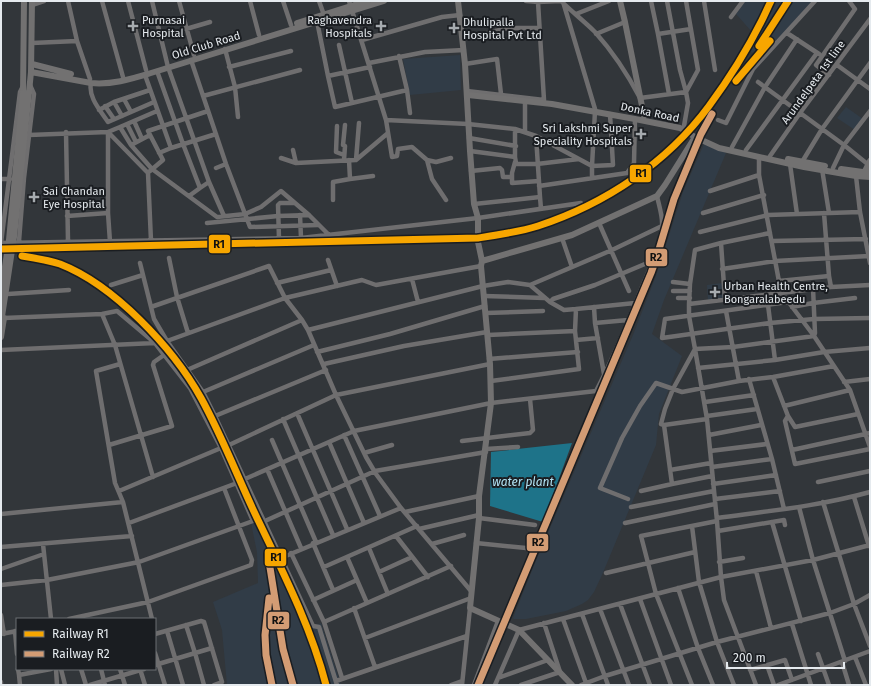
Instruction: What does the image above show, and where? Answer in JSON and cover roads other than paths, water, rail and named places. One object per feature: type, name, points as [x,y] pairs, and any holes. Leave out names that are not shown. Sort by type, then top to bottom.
[{"type":"street","points":[[1,337],[10,232],[27,85],[24,1]]},
{"type":"street","points":[[44,1],[32,3],[31,72],[27,85],[20,92],[1,243],[301,238],[478,218],[581,203]]},
{"type":"street","points":[[68,1],[77,41],[90,81],[90,92],[99,110],[108,122],[154,102]]},
{"type":"street","points":[[102,1],[123,77]]},
{"type":"street","points":[[128,1],[150,90],[171,148]]},
{"type":"street","points":[[152,1],[168,65],[209,182],[224,216]]},
{"type":"street","points":[[179,1],[203,96],[226,164],[250,227],[318,225]]},
{"type":"street","points":[[250,1],[258,35]]},
{"type":"street","points":[[283,1],[291,25]]},
{"type":"street","points":[[318,1],[324,15]]},
{"type":"street","name":"Old Club Road","points":[[31,72],[105,83],[117,82],[258,35],[367,1]]},
{"type":"street","name":"Old Club Road","points":[[192,57],[225,50],[317,21],[351,6],[384,1]]},
{"type":"street","points":[[451,685],[462,683],[480,496],[491,403],[488,334],[478,242],[478,218],[474,204],[471,171],[468,93],[458,1]]},
{"type":"street","points":[[526,1],[561,1],[596,34],[626,72],[640,98]]},
{"type":"street","points":[[576,14],[609,1]]},
{"type":"street","points":[[620,1],[644,116]]},
{"type":"street","points":[[651,1],[669,94]]},
{"type":"street","points":[[667,1],[688,103],[684,126]]},
{"type":"street","points":[[686,1],[698,70],[686,92]]},
{"type":"street","points":[[704,1],[715,70]]},
{"type":"street","points":[[730,17],[743,1]]},
{"type":"street","points":[[718,120],[726,123],[753,69],[815,1]]},
{"type":"street","points":[[829,75],[816,65],[855,9],[850,1]]},
{"type":"street","points":[[538,2],[544,100]]},
{"type":"street","points":[[564,5],[595,110],[592,178]]},
{"type":"street","points":[[351,6],[386,120],[392,157],[397,156],[398,149],[412,147],[426,160],[432,179],[446,200]]},
{"type":"street","points":[[362,40],[442,17],[460,15]]},
{"type":"street","name":"Arundelpeta 1st line","points":[[770,156],[870,19]]},
{"type":"street","points":[[317,21],[335,107],[407,90]]},
{"type":"street","points":[[186,29],[210,22]]},
{"type":"street","points":[[596,34],[625,22]]},
{"type":"street","points":[[463,39],[508,28],[539,28]]},
{"type":"street","points":[[658,34],[691,29]]},
{"type":"street","points":[[786,33],[798,39],[822,56]]},
{"type":"street","points":[[732,147],[765,87],[798,39]]},
{"type":"street","points":[[32,43],[77,41]]},
{"type":"street","points":[[339,45],[352,103]]},
{"type":"street","points":[[225,50],[235,88],[238,117]]},
{"type":"street","points":[[328,76],[399,56],[424,52],[464,50]]},
{"type":"street","points":[[229,67],[291,51]]},
{"type":"street","points":[[746,150],[817,53]]},
{"type":"street","points":[[399,56],[407,90],[410,113]]},
{"type":"street","points":[[465,64],[497,59],[501,94]]},
{"type":"street","points":[[802,162],[822,129],[870,63]]},
{"type":"street","name":"Old Club Road","points":[[32,64],[90,81],[157,71],[168,65]]},
{"type":"street","points":[[837,65],[870,89]]},
{"type":"street","points":[[203,96],[300,70]]},
{"type":"street","points":[[157,71],[182,144],[200,188]]},
{"type":"street","points":[[758,82],[844,145],[867,171],[860,212],[870,263]]},
{"type":"street","points":[[19,242],[24,178],[34,94],[27,85]]},
{"type":"street","points":[[99,110],[114,102],[150,90]]},
{"type":"street","points":[[640,98],[686,92]]},
{"type":"street","points":[[2,321],[14,237],[26,93]]},
{"type":"street","name":"Donka Road","points":[[468,93],[501,94],[544,100],[680,128],[719,148],[790,164],[822,169],[867,171]]},
{"type":"street","name":"Donka Road","points":[[468,93],[644,116],[684,126],[716,143],[732,147],[833,168],[867,171]]},
{"type":"street","points":[[124,99],[131,112]]},
{"type":"street","points":[[525,101],[525,132]]},
{"type":"street","points":[[114,102],[122,116]]},
{"type":"street","points":[[105,106],[114,119]]},
{"type":"street","points":[[29,135],[66,132],[108,132],[157,111]]},
{"type":"street","points":[[148,173],[163,160],[148,131],[208,111]]},
{"type":"street","points":[[833,168],[844,145],[870,111]]},
{"type":"street","points":[[386,120],[468,124],[515,129],[536,136],[592,166],[613,165],[610,114]]},
{"type":"street","points":[[515,129],[516,146],[512,177],[513,184],[539,184],[628,173],[634,163],[635,119]]},
{"type":"street","points":[[134,121],[142,139]]},
{"type":"street","points":[[126,124],[133,144]]},
{"type":"street","points":[[356,160],[359,124]]},
{"type":"street","points":[[345,125],[343,145],[345,146],[344,155],[350,179]]},
{"type":"street","points":[[337,126],[336,152],[344,155]]},
{"type":"street","points":[[120,127],[152,168],[217,217],[309,214]]},
{"type":"street","points":[[66,132],[68,241]]},
{"type":"street","points":[[108,132],[148,173],[152,241]]},
{"type":"street","points":[[108,132],[108,213],[110,242]]},
{"type":"street","points":[[159,153],[182,144],[216,134]]},
{"type":"street","points":[[280,158],[296,163],[356,160],[388,134]]},
{"type":"street","points":[[133,144],[150,135]]},
{"type":"street","points":[[536,136],[541,209]]},
{"type":"street","points":[[1,350],[155,343],[188,333],[284,298],[362,280],[376,285],[412,279],[481,263],[572,235],[657,196],[666,185],[695,137]]},
{"type":"street","points":[[469,138],[516,146]]},
{"type":"street","points":[[358,145],[366,153]]},
{"type":"street","points":[[293,150],[296,163]]},
{"type":"street","points":[[470,151],[515,160],[518,164],[537,164],[579,159]]},
{"type":"street","points":[[760,157],[759,175],[768,215],[781,292],[814,336],[850,390],[858,414],[868,434],[870,448],[795,464],[785,421],[788,416]]},
{"type":"street","points":[[426,160],[436,162],[451,158]]},
{"type":"street","points":[[216,168],[226,164]]},
{"type":"street","points":[[790,164],[797,214]]},
{"type":"street","points":[[471,171],[500,168],[502,170],[503,177],[512,177]]},
{"type":"street","points":[[822,169],[826,213],[825,240],[831,287]]},
{"type":"street","points":[[710,191],[759,175]]},
{"type":"street","points":[[333,200],[332,182],[373,176]]},
{"type":"street","points":[[1,179],[24,178]]},
{"type":"street","points":[[189,196],[209,182]]},
{"type":"street","points":[[207,223],[245,216],[261,207],[281,191],[309,214],[329,235]]},
{"type":"street","points":[[703,213],[764,195]]},
{"type":"street","points":[[245,479],[354,431],[491,403],[596,391],[628,320],[652,261],[662,226],[657,196]]},
{"type":"street","points":[[474,204],[540,197]]},
{"type":"street","points":[[279,239],[278,205],[280,203],[294,203]]},
{"type":"street","points":[[700,232],[768,215],[860,212]]},
{"type":"street","points":[[67,216],[108,213]]},
{"type":"street","points":[[300,215],[301,238]]},
{"type":"street","points":[[599,223],[629,291]]},
{"type":"street","points":[[308,330],[483,286],[508,282],[530,285],[612,250],[662,226]]},
{"type":"street","points":[[756,685],[724,600],[719,562],[718,531],[707,418],[689,316],[689,304],[690,284],[696,250],[721,243],[770,233]]},
{"type":"street","points":[[562,238],[572,267]]},
{"type":"street","points":[[772,241],[866,239]]},
{"type":"street","points":[[721,243],[725,300]]},
{"type":"street","points":[[722,269],[775,261],[869,256]]},
{"type":"street","points":[[169,258],[177,297],[188,333]]},
{"type":"street","points":[[328,260],[337,286]]},
{"type":"street","points":[[550,302],[554,299],[622,274],[652,261]]},
{"type":"street","points":[[140,263],[154,319],[203,392],[265,521],[313,626],[319,627],[337,683],[342,678],[467,636]]},
{"type":"street","points":[[151,307],[269,266],[284,298],[308,330],[317,352],[324,364],[336,395],[364,453],[375,471],[401,508],[472,591]]},
{"type":"street","points":[[277,283],[331,270]]},
{"type":"street","points":[[111,285],[143,275]]},
{"type":"street","points":[[779,281],[829,276]]},
{"type":"street","points":[[412,279],[418,302]]},
{"type":"street","points":[[673,282],[690,284]]},
{"type":"street","points":[[1,284],[10,283],[4,294]]},
{"type":"street","points":[[530,285],[544,298],[564,310],[635,303]]},
{"type":"street","points":[[689,304],[812,288],[870,285]]},
{"type":"street","points":[[812,288],[814,336]]},
{"type":"street","points":[[4,294],[69,290]]},
{"type":"street","points":[[673,291],[690,291]]},
{"type":"street","points":[[484,296],[544,298]]},
{"type":"street","points":[[678,298],[690,298]]},
{"type":"street","points":[[792,307],[855,298]]},
{"type":"street","points":[[788,302],[665,319],[662,338],[770,323],[814,319],[870,318]]},
{"type":"street","points":[[768,305],[775,360]]},
{"type":"street","points":[[317,352],[390,334],[485,306]]},
{"type":"street","points":[[594,307],[595,323],[604,375]]},
{"type":"street","points":[[490,381],[579,369],[575,331],[576,309]]},
{"type":"street","points":[[1,585],[47,580],[139,562],[254,521],[221,448],[190,388],[155,343],[117,311],[102,314],[2,321]]},
{"type":"street","points":[[486,313],[542,311]]},
{"type":"street","points":[[726,311],[739,381]]},
{"type":"street","points":[[102,314],[115,345],[153,477]]},
{"type":"street","points":[[187,370],[302,320]]},
{"type":"street","points":[[595,323],[628,320]]},
{"type":"street","points":[[324,364],[404,346],[488,334],[575,331]]},
{"type":"street","points":[[695,349],[733,347],[814,336]]},
{"type":"street","points":[[576,340],[598,338]]},
{"type":"street","points":[[203,392],[314,345]]},
{"type":"street","points":[[698,368],[775,360],[824,352],[870,348]]},
{"type":"street","points":[[672,484],[664,425],[661,424],[673,389],[695,349]]},
{"type":"street","points":[[229,445],[336,395],[490,362],[578,352]]},
{"type":"street","points":[[109,445],[172,426],[153,365],[154,362],[164,355]]},
{"type":"street","points":[[120,364],[96,371],[115,483],[123,502],[129,523],[152,618]]},
{"type":"street","points":[[628,499],[600,488],[622,438],[640,406],[656,383],[682,392],[739,381],[773,377],[834,366]]},
{"type":"street","points":[[215,416],[326,370]]},
{"type":"street","points":[[773,377],[788,416],[795,427],[858,414]]},
{"type":"street","points":[[844,382],[870,379]]},
{"type":"street","points":[[749,380],[772,458],[784,509]]},
{"type":"street","points":[[784,406],[850,390]]},
{"type":"street","points":[[705,402],[754,395]]},
{"type":"street","points":[[462,441],[532,432],[530,399]]},
{"type":"street","points":[[664,425],[757,409]]},
{"type":"street","points":[[297,413],[348,529]]},
{"type":"street","points":[[283,419],[333,535]]},
{"type":"street","points":[[709,435],[762,425]]},
{"type":"street","points":[[792,450],[868,434]]},
{"type":"street","points":[[344,435],[380,516]]},
{"type":"street","points":[[272,440],[301,505],[333,590]]},
{"type":"street","points":[[329,442],[364,522]]},
{"type":"street","points":[[710,451],[767,444]]},
{"type":"street","points":[[364,453],[392,445]]},
{"type":"street","points":[[265,521],[375,471],[486,451],[518,447]]},
{"type":"street","points":[[119,491],[221,448]]},
{"type":"street","points":[[670,470],[772,458]]},
{"type":"street","points":[[267,469],[301,548]]},
{"type":"street","points":[[818,482],[870,472]]},
{"type":"street","points":[[713,484],[776,475]]},
{"type":"street","points":[[641,492],[712,476]]},
{"type":"street","points":[[129,523],[237,483]]},
{"type":"street","points":[[74,618],[148,602],[251,566],[252,562],[224,488]]},
{"type":"street","points":[[631,508],[714,491]]},
{"type":"street","points":[[625,523],[715,502],[780,491]]},
{"type":"street","points":[[692,685],[656,594],[641,536],[717,520],[854,497],[870,492]]},
{"type":"street","points":[[405,512],[480,496]]},
{"type":"street","points":[[519,630],[640,599],[699,582],[813,560],[870,545],[854,497]]},
{"type":"street","points":[[1,514],[123,502]]},
{"type":"street","points":[[822,502],[854,604],[870,646]]},
{"type":"street","points":[[799,507],[813,560],[844,662],[849,685]]},
{"type":"street","points":[[281,558],[301,548],[401,508]]},
{"type":"street","points":[[324,568],[396,536],[418,528],[479,516],[535,525]]},
{"type":"street","points":[[718,531],[784,520],[785,525]]},
{"type":"street","points":[[772,522],[801,621]]},
{"type":"street","points":[[692,526],[699,582],[718,642],[734,685]]},
{"type":"street","points":[[432,544],[464,535]]},
{"type":"street","points":[[1,547],[132,536]]},
{"type":"street","points":[[396,536],[428,577]]},
{"type":"street","points":[[476,543],[526,548]]},
{"type":"street","points":[[43,544],[51,618]]},
{"type":"street","points":[[368,548],[388,594]]},
{"type":"street","points":[[606,573],[695,552]]},
{"type":"street","points":[[291,553],[324,622],[342,678]]},
{"type":"street","points":[[1,569],[44,554]]},
{"type":"street","points":[[347,557],[367,603]]},
{"type":"street","points":[[379,572],[412,557]]},
{"type":"street","points":[[719,562],[743,558]]},
{"type":"street","points":[[324,622],[451,566]]},
{"type":"street","points":[[756,571],[771,628]]},
{"type":"street","points":[[313,600],[357,580]]},
{"type":"street","points":[[678,588],[698,648],[713,685]]},
{"type":"street","points":[[581,685],[623,670],[738,636],[792,624],[830,613],[854,604],[870,595]]},
{"type":"street","points":[[365,638],[471,598]]},
{"type":"street","points":[[640,599],[671,685]]},
{"type":"street","points":[[620,604],[650,685]]},
{"type":"street","points":[[354,608],[375,667]]},
{"type":"street","points":[[470,608],[519,630],[572,685]]},
{"type":"street","points":[[600,609],[629,685]]},
{"type":"street","points":[[582,614],[608,685]]},
{"type":"street","points":[[1,615],[2,634],[16,631]]},
{"type":"street","points":[[563,618],[586,683]]},
{"type":"street","points":[[474,685],[498,621]]},
{"type":"street","points":[[156,633],[204,622],[222,682],[214,685]]},
{"type":"street","points":[[544,624],[560,672]]},
{"type":"street","points":[[792,624],[812,685]]},
{"type":"street","points":[[186,625],[204,685]]},
{"type":"street","points":[[495,685],[519,630]]},
{"type":"street","points":[[167,631],[183,685]]},
{"type":"street","points":[[164,685],[157,665],[212,648]]},
{"type":"street","points":[[778,685],[844,662],[870,651]]},
{"type":"street","points":[[818,654],[829,685]]},
{"type":"street","points":[[856,657],[866,685]]},
{"type":"street","points":[[498,678],[548,660]]},
{"type":"street","points":[[750,670],[784,660],[792,680]]},
{"type":"street","points":[[767,665],[774,685]]},
{"type":"street","points":[[18,670],[20,685]]},
{"type":"street","points":[[19,675],[46,670]]},
{"type":"street","points":[[56,670],[57,685]]},
{"type":"street","points":[[61,670],[66,685]]},
{"type":"street","points":[[81,670],[86,685]]},
{"type":"street","points":[[101,670],[105,683]]},
{"type":"street","points":[[120,670],[125,685]]},
{"type":"street","points":[[90,685],[105,683],[122,675],[139,670]]},
{"type":"street","points":[[142,670],[145,685]]},
{"type":"street","points":[[520,685],[560,672]]},
{"type":"water","name":"water plant","points":[[572,443],[543,522],[490,506],[491,452]]},
{"type":"rail line","name":"R1","points":[[1,249],[478,238],[516,232],[538,226],[563,217],[610,193],[633,179],[674,146],[692,127],[724,85],[750,42],[771,1]]},
{"type":"rail line","name":"R1","points":[[759,46],[788,1]]},
{"type":"rail line","name":"R1","points":[[736,81],[770,41]]},
{"type":"rail line","name":"R2","points":[[478,685],[651,273],[674,199],[701,134],[712,114]]},
{"type":"rail line","name":"R1","points":[[22,256],[60,264],[101,287],[121,302],[140,320],[175,359],[201,398],[216,427],[296,600],[313,642],[326,685]]},
{"type":"rail line","name":"R2","points":[[268,555],[283,649],[293,685]]},
{"type":"rail line","name":"R2","points":[[269,598],[265,635],[266,655],[272,685]]},
{"type":"place","name":"Purnasai Hospital","points":[[133,26]]},
{"type":"place","name":"Raghavendra Hospitals","points":[[381,26]]},
{"type":"place","name":"Dhulipalla Hospital Pvt Ltd","points":[[454,28]]},
{"type":"place","name":"Sri Lakshmi Super Speciality Hospitals","points":[[641,134]]},
{"type":"place","name":"Sai Chandan Eye Hospital","points":[[34,197]]},
{"type":"place","name":"Urban Health Centre, Bongaralabeedu","points":[[715,292]]}]
